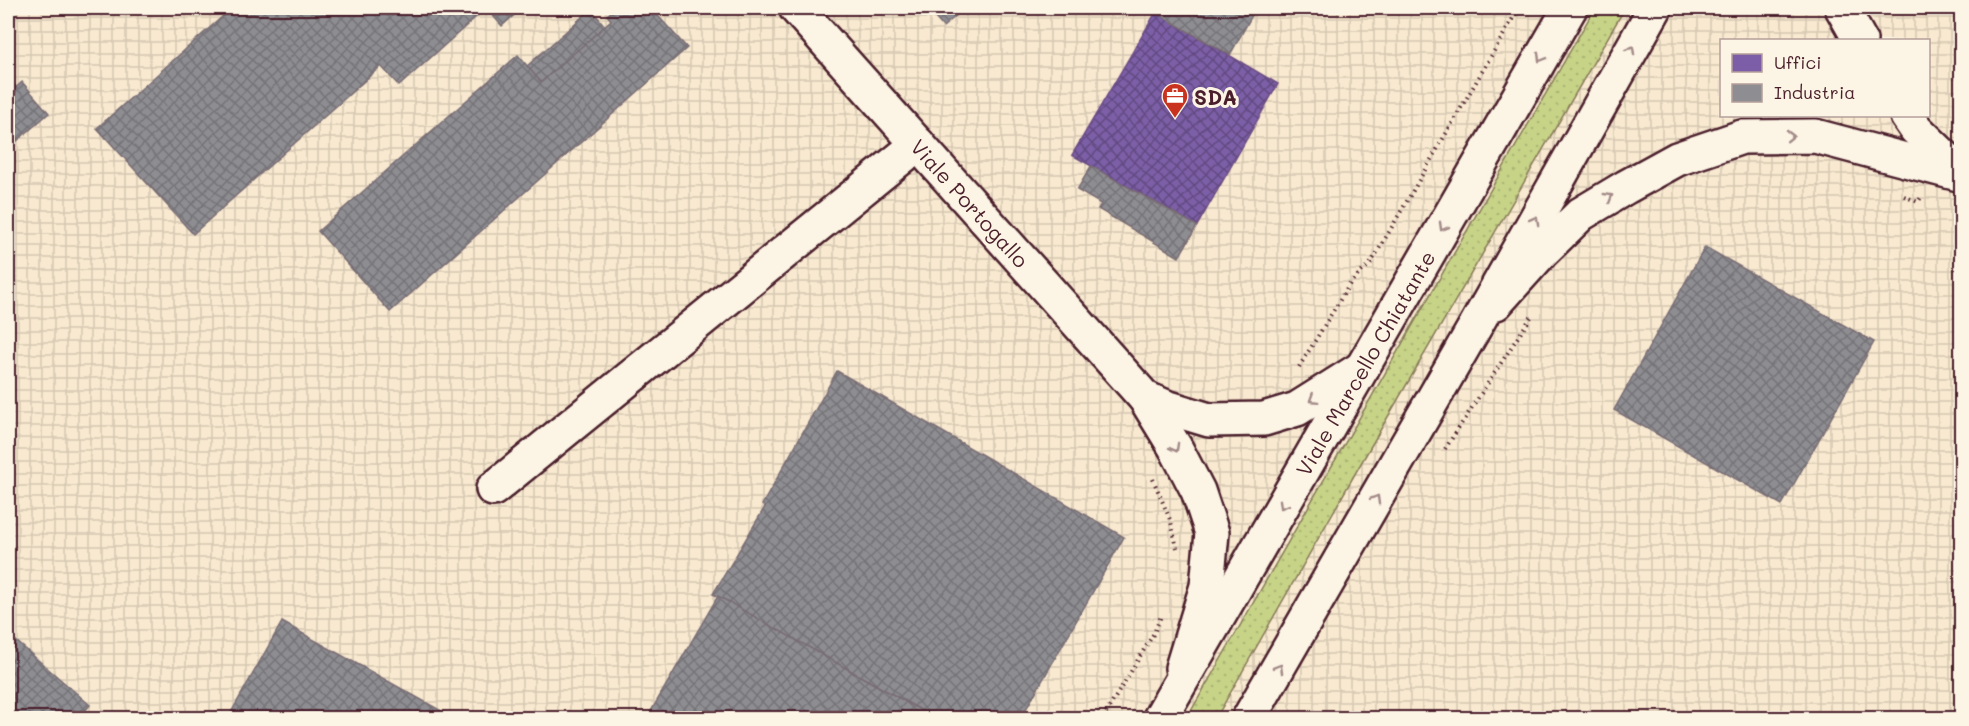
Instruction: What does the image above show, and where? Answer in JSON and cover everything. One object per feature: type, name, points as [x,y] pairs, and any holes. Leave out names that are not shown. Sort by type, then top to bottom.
[{"type":"street","name":"Viale Portogallo","points":[[796,8],[1145,398],[1198,491],[1212,533],[1207,586],[1167,707]]},
{"type":"street","name":"Viale Marcello Chiatante","points":[[1167,707],[1570,8]]},
{"type":"street","points":[[1250,718],[1655,8]]},
{"type":"street","points":[[1842,8],[1859,39]]},
{"type":"street","points":[[1908,117],[1954,173]]},
{"type":"street","points":[[1476,325],[1581,214],[1677,159],[1742,137],[1815,136],[1954,173]]},
{"type":"street","points":[[493,489],[918,144]]},
{"type":"street","name":"Viale Portogallo","points":[[1145,398],[1209,420],[1264,419],[1296,409],[1362,368]]},
{"type":"path","points":[[1293,371],[1301,365],[1351,282],[1371,263],[1519,8]]},
{"type":"path","points":[[1899,193],[1918,202],[1954,173]]},
{"type":"path","points":[[1438,459],[1536,309]]},
{"type":"path","points":[[1152,479],[1171,522],[1179,558]]},
{"type":"path","points":[[1103,718],[1154,633],[1162,613]]},
{"type":"shaded area","points":[[8,8],[1961,8],[1961,718],[8,718]]},
{"type":"green space","points":[[1595,8],[1625,8],[1216,718],[1187,718]]},
{"type":"building: Uffici","name":"SDA","points":[[1156,12],[1278,84],[1197,226],[1072,155]]},
{"type":"building: Industria","points":[[232,8],[486,8],[399,86],[381,66],[193,234],[97,128]]},
{"type":"building: Industria","points":[[486,8],[522,8],[502,26]]},
{"type":"building: Industria","points":[[616,8],[622,12],[627,8],[651,8],[687,48],[390,312],[318,231],[518,55],[541,82],[611,20],[607,15]]},
{"type":"building: Industria","points":[[926,8],[965,8],[943,27]]},
{"type":"building: Industria","points":[[1169,8],[1256,8],[1230,55],[1163,17]]},
{"type":"building: Industria","points":[[1947,8],[1962,8],[1962,29],[1954,26],[1959,12]]},
{"type":"building: Industria","points":[[591,9],[605,26],[541,82],[527,66]]},
{"type":"building: Industria","points":[[8,77],[16,87],[8,95]]},
{"type":"building: Industria","points":[[22,82],[49,113],[10,147],[8,144],[8,95]]},
{"type":"building: Industria","points":[[1091,166],[1197,226],[1179,257],[1098,209],[1101,204],[1077,190]]},
{"type":"building: Industria","points":[[1705,247],[1874,342],[1782,505],[1614,410]]},
{"type":"building: Industria","points":[[837,371],[1124,537],[1021,718],[935,718],[713,594],[765,507],[762,505]]},
{"type":"building: Industria","points":[[718,596],[922,711],[917,718],[647,718]]},
{"type":"building: Industria","points":[[282,622],[454,718],[228,718]]},
{"type":"building: Industria","points":[[8,634],[90,705],[79,718],[8,718]]},
{"type":"building: Industria","points":[[922,711],[935,718],[917,718]]},
{"type":"place","name":"SDA","points":[[1175,119]]}]
